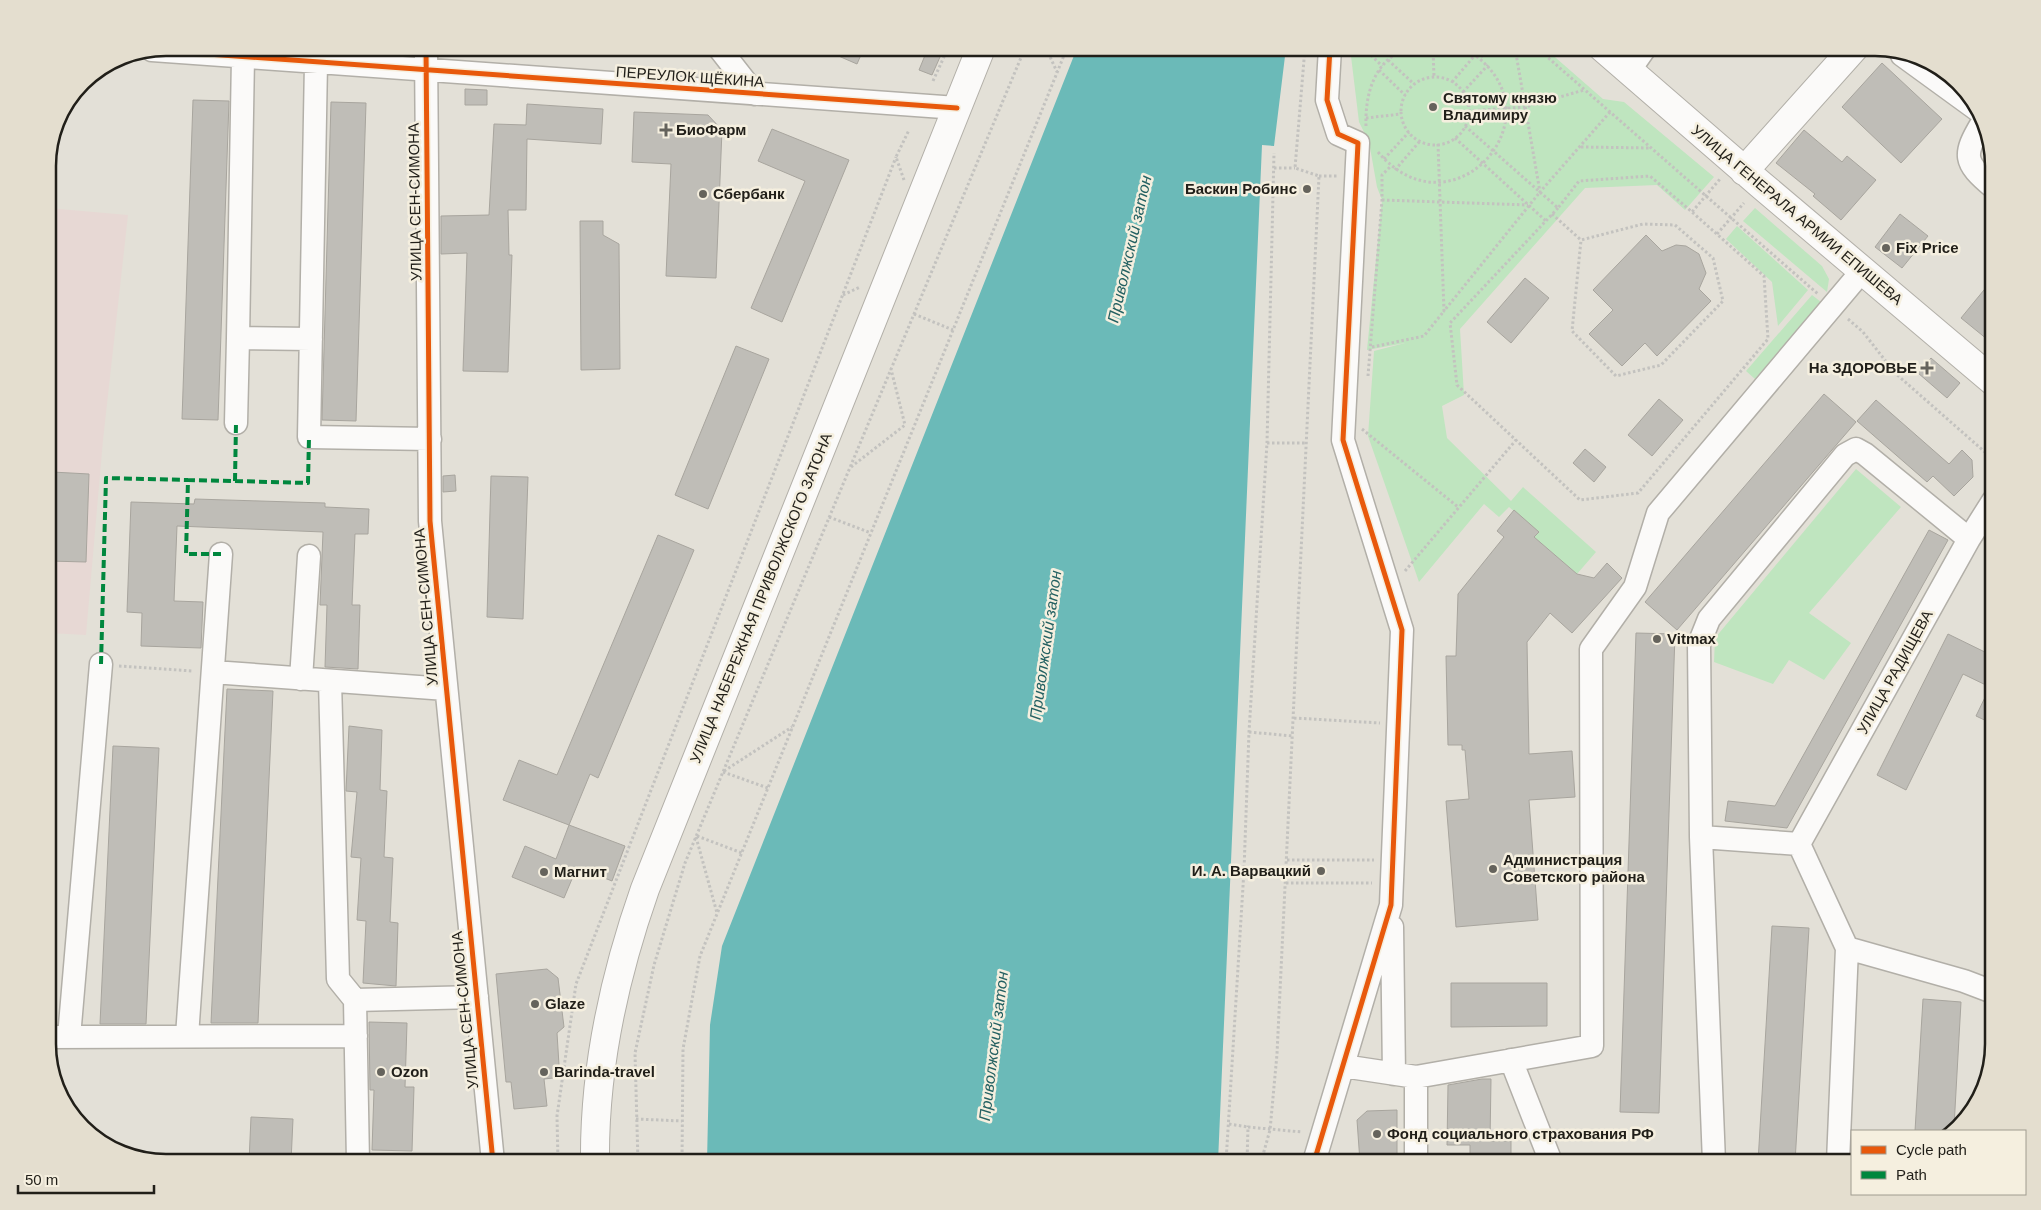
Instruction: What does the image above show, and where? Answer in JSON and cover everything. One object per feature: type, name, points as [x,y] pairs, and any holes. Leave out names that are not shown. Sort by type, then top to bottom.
[{"type":"main road","name":"УЛИЦА НАБЕРЕЖНАЯ ПРИВОЛЖСКОГО ЗАТОНА","points":[[596,1154],[595,1135],[603,1050],[629,935],[645,889],[978,56]]},
{"type":"main road","name":"УЛИЦА ГЕНЕРАЛА АРМИИ ЕПИШЕВА","points":[[1612,56],[1739,167],[1985,374]]},
{"type":"main road","points":[[1739,167],[1846,56]]},
{"type":"street","name":"ПЕРЕУЛОК ЩЁКИНА","points":[[231,56],[426,72],[957,108]]},
{"type":"street","name":"УЛИЦА СЕН-СИМОНА","points":[[426,56],[430,521],[492,1154]]},
{"type":"street","points":[[725,56],[755,94]]},
{"type":"street","points":[[1330,56],[1327,100],[1338,134],[1358,143],[1343,440],[1402,630],[1392,894],[1394,1074]]},
{"type":"street","points":[[1629,71],[1639,56]]},
{"type":"street","points":[[236,423],[244,57]]},
{"type":"street","points":[[316,63],[309,437],[430,439]]},
{"type":"street","points":[[1915,64],[1961,98]]},
{"type":"street","points":[[1978,129],[1968,147],[1971,164],[1979,176],[1985,181]]},
{"type":"street","points":[[1343,1066],[1416,1077],[1592,1046],[1591,649],[1635,587],[1658,513],[1831,305],[1862,271]]},
{"type":"street","points":[[238,338],[311,339]]},
{"type":"street","points":[[1714,1154],[1701,837],[1699,644],[1703,631],[1709,619],[1845,455],[1856,449],[1861,451],[1969,539]]},
{"type":"street","name":"УЛИЦА РАДИЩЕВА","points":[[1799,844],[1969,539],[1985,514]]},
{"type":"street","points":[[188,1036],[221,554]]},
{"type":"street","points":[[301,679],[309,556]]},
{"type":"street","points":[[101,664],[58,1037],[356,1036]]},
{"type":"street","points":[[212,672],[446,689]]},
{"type":"street","points":[[330,681],[338,979],[355,1000],[358,1154]]},
{"type":"street","points":[[1701,837],[1799,844],[1847,948],[1838,1154]]},
{"type":"street","points":[[1316,1154],[1392,894]]},
{"type":"street","points":[[1847,948],[1985,989]]},
{"type":"street","points":[[355,1000],[477,998]]},
{"type":"street","points":[[1511,1060],[1548,1154]]},
{"type":"street","points":[[1416,1077],[1416,1154]]},
{"type":"path","points":[[933,80],[944,56]]},
{"type":"path","points":[[638,1154],[634,1053],[654,965],[685,863],[1022,56]]},
{"type":"path","points":[[1050,56],[1057,72]]},
{"type":"path","points":[[682,1154],[683,1049],[700,956],[1064,56]]},
{"type":"path","points":[[1295,168],[1304,56]]},
{"type":"path","points":[[1372,56],[1382,66]]},
{"type":"path","points":[[1369,134],[1365,103],[1372,80],[1382,66],[1395,56]]},
{"type":"path","points":[[1433,56],[1434,77]]},
{"type":"path","points":[[1452,82],[1474,56]]},
{"type":"path","points":[[1516,56],[1540,192]]},
{"type":"path","points":[[1546,56],[1863,332],[1895,374],[1985,452]]},
{"type":"path","points":[[1375,149],[1395,170],[1408,177],[1427,182],[1438,182],[1467,176],[1484,164],[1494,152],[1502,137],[1506,109],[1502,85],[1481,57]]},
{"type":"path","points":[[1388,60],[1414,84]]},
{"type":"path","points":[[1462,92],[1488,65]]},
{"type":"path","points":[[1379,70],[1405,95]]},
{"type":"path","points":[[1434,77],[1452,82],[1466,98],[1468,111],[1465,126],[1455,138],[1438,144],[1420,141],[1409,132],[1401,114],[1405,95],[1414,84],[1434,77]]},
{"type":"path","points":[[1468,111],[1525,107],[1585,90]]},
{"type":"path","points":[[1372,347],[1424,336],[1529,205],[1610,112]]},
{"type":"path","points":[[1366,118],[1401,114]]},
{"type":"path","points":[[1465,126],[1558,208]]},
{"type":"path","points":[[558,1154],[557,1116],[576,984],[896,157],[909,130]]},
{"type":"path","points":[[1384,159],[1409,132]]},
{"type":"path","points":[[1455,138],[1546,221]]},
{"type":"path","points":[[1395,170],[1420,141]]},
{"type":"path","points":[[1438,144],[1444,311]]},
{"type":"path","points":[[1580,146],[1651,148]]},
{"type":"path","points":[[1226,1154],[1244,870],[1249,732],[1267,443],[1274,153]]},
{"type":"path","points":[[896,157],[907,187]]},
{"type":"path","points":[[1367,383],[1372,347],[1382,175],[1390,166]]},
{"type":"path","points":[[1692,212],[1706,196],[1739,167]]},
{"type":"path","points":[[1263,1154],[1270,1130],[1277,1054],[1319,176],[1295,168],[1274,168]]},
{"type":"path","points":[[1650,176],[1692,212],[1764,276],[1768,339],[1638,493],[1580,500],[1457,385],[1450,324],[1558,208],[1579,181],[1650,176]]},
{"type":"path","points":[[1382,200],[1529,205]]},
{"type":"path","points":[[1717,234],[1744,203]]},
{"type":"path","points":[[1552,214],[1581,240]]},
{"type":"path","points":[[1643,224],[1675,225],[1713,258],[1724,301],[1661,365],[1616,376],[1572,331],[1581,240],[1643,224]]},
{"type":"path","points":[[843,294],[859,289],[862,281]]},
{"type":"path","points":[[914,314],[953,330]]},
{"type":"path","points":[[849,469],[905,425],[891,368]]},
{"type":"path","points":[[1363,420],[1364,438]]},
{"type":"path","points":[[1362,429],[1458,507]]},
{"type":"path","points":[[1399,565],[1401,574],[1516,440]]},
{"type":"path","points":[[1267,443],[1306,443]]},
{"type":"path","points":[[829,517],[871,533]]},
{"type":"path","points":[[101,664],[212,672]]},
{"type":"path","points":[[1294,718],[1399,724]]},
{"type":"path","points":[[723,772],[793,727]]},
{"type":"path","points":[[1249,732],[1293,736]]},
{"type":"path","points":[[723,772],[768,788]]},
{"type":"path","points":[[696,836],[742,853]]},
{"type":"path","points":[[696,836],[717,914]]},
{"type":"path","points":[[1287,860],[1393,860]]},
{"type":"path","points":[[1244,870],[1286,869]]},
{"type":"path","points":[[1286,883],[1392,894]]},
{"type":"path","points":[[636,1119],[682,1121]]},
{"type":"path","points":[[1228,1124],[1270,1130]]},
{"type":"path","points":[[1247,1154],[1248,1127]]},
{"type":"shaded area","points":[[56,209],[128,215],[103,440],[86,635],[56,633]]},
{"type":"green space","points":[[1351,56],[1554,56],[1603,99],[1624,102],[1714,177],[1685,210],[1657,185],[1585,188],[1460,329],[1464,395],[1442,406],[1447,438],[1511,501],[1523,487],[1596,552],[1577,574],[1534,537],[1538,532],[1509,507],[1499,517],[1484,504],[1419,582],[1368,436],[1374,351],[1405,343],[1367,350],[1382,200],[1377,187],[1369,142],[1359,122]]},
{"type":"green space","points":[[1755,208],[1822,266],[1829,279],[1827,292],[1743,221]]},
{"type":"green space","points":[[1737,226],[1808,290],[1778,326],[1772,282],[1726,239]]},
{"type":"green space","points":[[1812,295],[1821,302],[1755,379],[1746,371]]},
{"type":"green space","points":[[1856,469],[1901,507],[1809,613],[1851,643],[1824,680],[1789,660],[1773,684],[1714,662],[1715,638]]},
{"type":"water","name":"Приволжский затон","points":[[1074,56],[1285,56],[1274,146],[1262,145],[1218,1154],[707,1154],[710,1025],[722,946]]},
{"type":"building","points":[[838,56],[860,56],[857,64]]},
{"type":"building","points":[[925,56],[940,56],[932,75],[919,70]]},
{"type":"building","points":[[1882,63],[1942,119],[1901,163],[1842,107]]},
{"type":"building","points":[[465,89],[487,90],[487,105],[465,105]]},
{"type":"building","points":[[193,100],[229,101],[218,420],[182,419]]},
{"type":"building","points":[[331,102],[366,103],[356,421],[322,420]]},
{"type":"building","points":[[527,104],[603,109],[601,144],[527,139],[526,210],[508,210],[509,255],[512,255],[508,372],[463,371],[467,253],[441,254],[441,216],[489,215],[494,124],[526,125]]},
{"type":"building","points":[[634,112],[708,115],[722,130],[716,278],[666,276],[671,164],[632,162]]},
{"type":"building","points":[[772,129],[849,160],[782,322],[751,308],[805,181],[758,161]]},
{"type":"building","points":[[1804,130],[1842,162],[1847,156],[1876,180],[1841,220],[1813,196],[1815,194],[1776,163]]},
{"type":"building","points":[[1900,214],[1928,236],[1902,268],[1875,247]]},
{"type":"building","points":[[580,221],[603,221],[603,235],[619,244],[620,369],[581,370]]},
{"type":"building","points":[[1646,235],[1662,251],[1676,245],[1686,246],[1699,254],[1706,273],[1699,289],[1711,301],[1657,356],[1645,343],[1622,366],[1589,334],[1613,310],[1593,290]]},
{"type":"building","points":[[1525,278],[1549,298],[1511,343],[1487,322]]},
{"type":"building","points":[[1985,289],[1985,338],[1961,318]]},
{"type":"building","points":[[736,346],[769,359],[708,509],[675,495]]},
{"type":"building","points":[[1931,358],[1960,383],[1947,398],[1918,373]]},
{"type":"building","points":[[1824,394],[1856,422],[1677,630],[1645,602]]},
{"type":"building","points":[[1659,399],[1683,420],[1652,456],[1628,435]]},
{"type":"building","points":[[1876,400],[1949,464],[1962,450],[1972,460],[1973,477],[1954,496],[1933,476],[1927,482],[1857,421]]},
{"type":"building","points":[[1585,449],[1606,467],[1594,482],[1573,463]]},
{"type":"building","points":[[56,472],[89,474],[86,562],[56,561]]},
{"type":"building","points":[[455,475],[456,491],[443,492],[443,476]]},
{"type":"building","points":[[491,476],[528,477],[523,619],[487,617]]},
{"type":"building","points":[[195,499],[325,503],[325,507],[369,509],[368,534],[355,534],[352,605],[360,605],[358,669],[325,667],[327,605],[320,605],[323,532],[177,526],[174,601],[203,602],[201,648],[141,646],[142,613],[127,612],[131,502],[194,504]]},
{"type":"building","points":[[1514,510],[1539,532],[1534,537],[1577,574],[1594,578],[1607,563],[1622,578],[1572,633],[1550,613],[1527,642],[1529,754],[1572,751],[1575,797],[1529,800],[1538,920],[1456,927],[1446,801],[1469,799],[1465,750],[1462,750],[1462,745],[1448,745],[1446,656],[1456,656],[1458,594],[1504,537],[1497,531]]},
{"type":"building","points":[[1929,530],[1948,540],[1787,828],[1725,821],[1728,801],[1775,806]]},
{"type":"building","points":[[658,535],[694,550],[598,778],[590,774],[569,825],[503,800],[519,760],[557,775]]},
{"type":"building","points":[[1636,633],[1675,634],[1659,1113],[1620,1112]]},
{"type":"building","points":[[1948,634],[1985,652],[1985,685],[1963,674],[1906,790],[1877,775]]},
{"type":"building","points":[[227,689],[273,691],[258,1023],[211,1023]]},
{"type":"building","points":[[1985,697],[1985,720],[1976,716]]},
{"type":"building","points":[[349,726],[382,730],[380,790],[387,791],[384,857],[393,858],[390,922],[398,923],[396,986],[363,983],[366,921],[357,920],[361,858],[351,857],[357,792],[346,791]]},
{"type":"building","points":[[113,746],[159,748],[146,1024],[100,1024]]},
{"type":"building","points":[[569,825],[625,846],[612,881],[577,867],[564,898],[512,877],[525,846],[556,859]]},
{"type":"building","points":[[1772,926],[1809,928],[1795,1154],[1758,1154]]},
{"type":"building","points":[[547,969],[558,978],[564,1027],[557,1033],[559,1065],[552,1070],[553,1078],[544,1079],[547,1106],[514,1109],[511,1082],[506,1082],[496,974]]},
{"type":"building","points":[[1451,983],[1547,983],[1547,1026],[1451,1027]]},
{"type":"building","points":[[1923,999],[1961,1002],[1954,1120],[1943,1130],[1915,1130]]},
{"type":"building","points":[[369,1022],[407,1023],[405,1087],[414,1087],[412,1151],[372,1150],[374,1090],[370,1090]]},
{"type":"building","points":[[1491,1079],[1490,1141],[1511,1141],[1511,1154],[1470,1154],[1470,1145],[1447,1145],[1448,1085]]},
{"type":"building","name":"Фонд социального страхования РФ","points":[[1397,1110],[1397,1154],[1359,1154],[1357,1120],[1367,1111]]},
{"type":"building","points":[[251,1117],[293,1119],[291,1154],[249,1154]]},
{"type":"marked path","points":[[221,554],[186,554],[188,480],[235,481],[236,423]]},
{"type":"marked path","points":[[235,481],[308,483],[309,437]]},
{"type":"marked path","points":[[101,664],[106,478],[188,480]]},
{"type":"cycle path","points":[[235,56],[957,108]]},
{"type":"cycle path","points":[[426,56],[430,521],[492,1154]]},
{"type":"cycle path","points":[[1316,1154],[1391,905],[1402,630],[1343,440],[1358,143],[1338,134],[1327,100],[1330,56]]},
{"type":"place","name":"Святому князю Владимиру","points":[[1433,107]]},
{"type":"place","name":"БиоФарм","points":[[666,130]]},
{"type":"place","name":"Баскин Робинс","points":[[1307,189]]},
{"type":"place","name":"Сбербанк","points":[[703,194]]},
{"type":"place","name":"Fix Price","points":[[1886,248]]},
{"type":"place","name":"На ЗДОРОВЬЕ","points":[[1927,368]]},
{"type":"place","name":"Vitmax","points":[[1657,639]]},
{"type":"place","name":"Администрация Советского района","points":[[1493,869]]},
{"type":"place","name":"И. А. Варвацкий","points":[[1321,871]]},
{"type":"place","name":"Магнит","points":[[544,872]]},
{"type":"place","name":"Glaze","points":[[535,1004]]},
{"type":"place","name":"Ozon","points":[[381,1072]]},
{"type":"place","name":"Barinda-travel","points":[[544,1072]]},
{"type":"place","name":"Фонд социального страхования РФ","points":[[1377,1134]]}]
